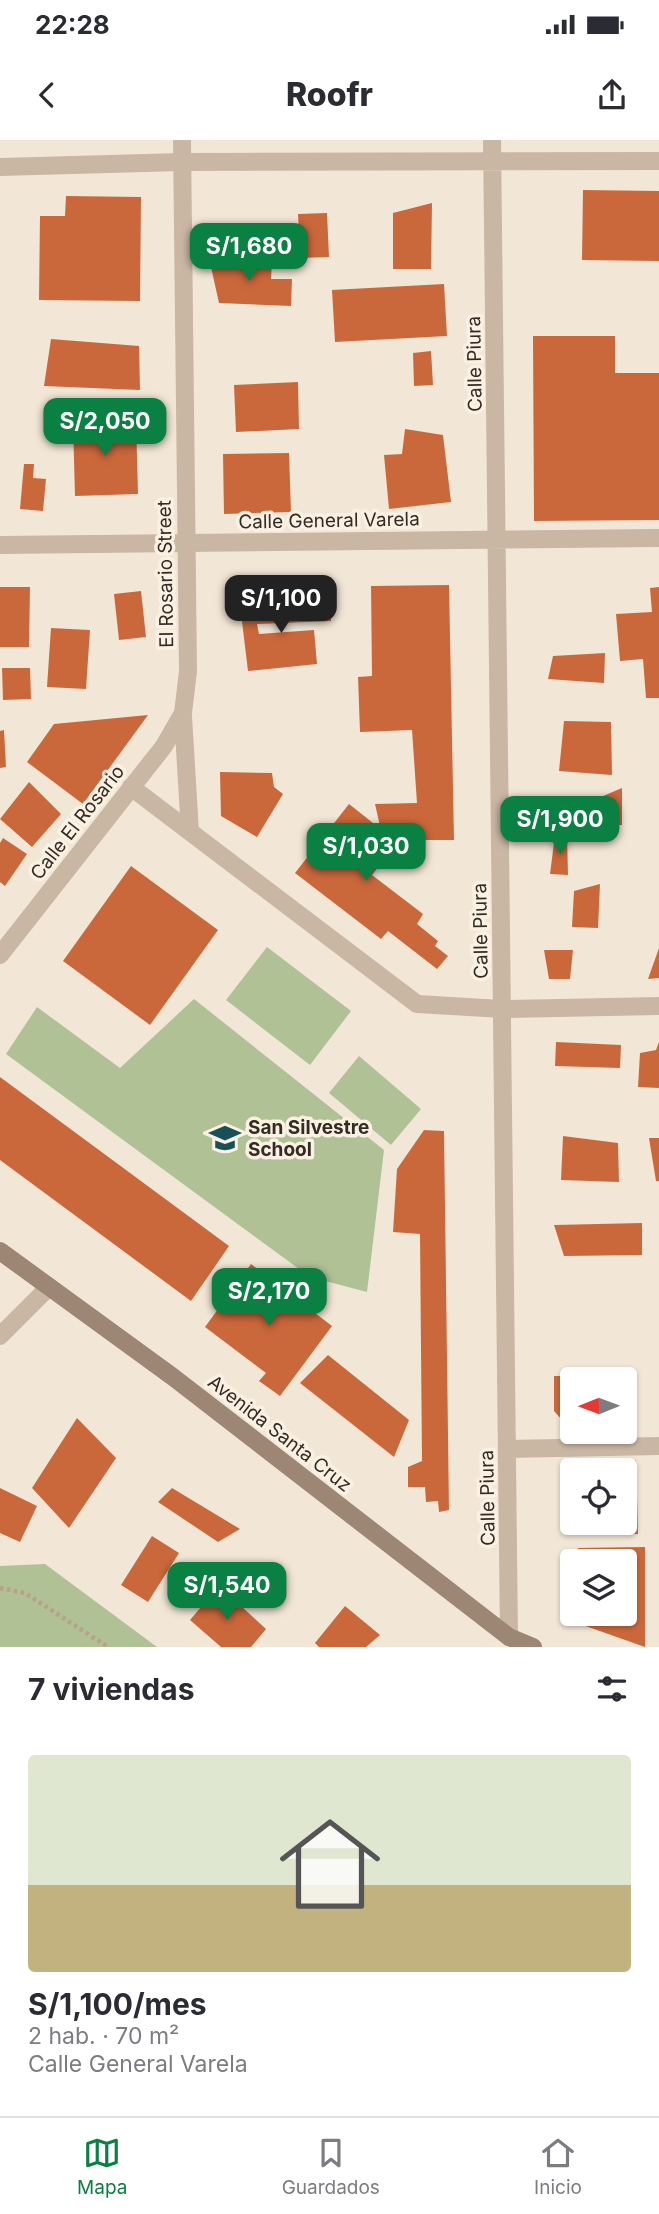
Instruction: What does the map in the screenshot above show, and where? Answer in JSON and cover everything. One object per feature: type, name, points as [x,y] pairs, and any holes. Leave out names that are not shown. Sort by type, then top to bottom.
[{"type":"main road","name":"Avenida Santa Cruz","points":[[0,1251],[173,1377],[504,1642],[533,1647]]},
{"type":"street","name":"El Rosario Street","points":[[182,140],[184,543],[188,671],[183,713]]},
{"type":"street","name":"Calle Piura","points":[[492,140],[507,1449],[504,1642]]},
{"type":"street","points":[[0,167],[182,162],[659,161]]},
{"type":"street","name":"Calle General Varela","points":[[0,545],[659,538]]},
{"type":"street","points":[[183,713],[190,832]]},
{"type":"street","name":"Calle El Rosario","points":[[0,955],[175,731],[183,713]]},
{"type":"street","points":[[131,787],[417,1004],[502,1009],[659,1006]]},
{"type":"street","points":[[0,1336],[49,1287]]},
{"type":"street","points":[[507,1449],[659,1446]]},
{"type":"path","points":[[0,1588],[25,1593],[108,1647]]},
{"type":"green space","points":[[267,947],[351,1011],[310,1065],[226,1000]]},
{"type":"green space","points":[[194,999],[384,1150],[367,1292],[310,1277],[6,1054],[37,1007],[120,1068]]},
{"type":"green space","points":[[359,1056],[421,1109],[391,1145],[329,1093]]},
{"type":"green space","points":[[45,1564],[157,1647],[0,1647],[0,1566]]},
{"type":"building","points":[[583,190],[659,191],[659,261],[582,260]]},
{"type":"building","points":[[66,196],[141,197],[140,301],[39,300],[40,216],[65,216]]},
{"type":"building","points":[[432,203],[431,269],[393,269],[393,213]]},
{"type":"building","points":[[327,213],[329,257],[300,258],[298,214]]},
{"type":"building","points":[[209,258],[272,261],[271,279],[292,279],[291,306],[219,303]]},
{"type":"building","points":[[444,284],[447,336],[335,342],[332,290]]},
{"type":"building","points":[[533,336],[615,336],[615,373],[659,373],[659,520],[534,521]]},
{"type":"building","points":[[51,339],[139,346],[140,390],[44,386]]},
{"type":"building","points":[[431,351],[433,385],[414,386],[413,353]]},
{"type":"building","points":[[298,382],[299,429],[236,432],[234,385]]},
{"type":"building","points":[[136,421],[138,494],[75,496],[73,423]]},
{"type":"building","points":[[405,429],[443,435],[451,502],[389,509],[384,455],[402,454]]},
{"type":"building","points":[[289,453],[291,512],[224,514],[223,454]]},
{"type":"building","points":[[24,464],[34,464],[33,478],[46,479],[43,511],[20,509]]},
{"type":"building","points":[[449,585],[454,840],[398,840],[397,829],[380,826],[375,804],[417,803],[412,730],[360,732],[358,677],[372,676],[371,586]]},
{"type":"building","points":[[0,587],[30,587],[29,647],[0,647]]},
{"type":"building","points":[[659,587],[659,698],[646,698],[643,659],[620,661],[616,614],[652,612],[650,588]]},
{"type":"building","points":[[141,591],[146,637],[119,640],[114,594]]},
{"type":"building","points":[[331,604],[331,621],[257,624],[259,634],[314,630],[317,664],[248,671],[240,605]]},
{"type":"building","points":[[51,628],[90,630],[86,689],[47,687]]},
{"type":"building","points":[[605,653],[604,683],[548,679],[553,656]]},
{"type":"building","points":[[2,668],[30,668],[31,699],[3,700]]},
{"type":"building","points":[[148,715],[83,804],[27,762],[54,724]]},
{"type":"building","points":[[564,721],[611,722],[612,775],[559,771]]},
{"type":"building","points":[[4,730],[6,767],[0,768],[0,731]]},
{"type":"building","points":[[220,772],[272,773],[274,787],[283,794],[257,837],[221,816]]},
{"type":"building","points":[[29,782],[61,814],[32,847],[0,819]]},
{"type":"building","points":[[622,788],[622,825],[571,825],[571,814],[596,814],[596,799]]},
{"type":"building","points":[[349,804],[397,842],[372,875],[423,914],[417,924],[438,941],[435,946],[448,956],[437,969],[388,931],[381,939],[295,873]]},
{"type":"building","points":[[555,835],[567,836],[568,875],[550,874]]},
{"type":"building","points":[[3,838],[27,854],[5,886],[0,882],[0,843]]},
{"type":"building","points":[[131,866],[218,930],[150,1025],[63,961]]},
{"type":"building","points":[[600,884],[598,928],[572,927],[574,891]]},
{"type":"building","points":[[659,948],[659,978],[648,979]]},
{"type":"building","points":[[544,950],[573,950],[570,979],[549,979]]},
{"type":"building","points":[[556,1042],[621,1045],[620,1068],[555,1066]]},
{"type":"building","points":[[659,1042],[659,1088],[638,1087],[640,1053],[656,1050]]},
{"type":"building","points":[[0,1077],[229,1246],[191,1301],[0,1160]]},
{"type":"building","points":[[424,1130],[444,1131],[449,1510],[439,1512],[438,1501],[426,1502],[425,1487],[408,1487],[408,1467],[422,1461],[420,1234],[393,1232],[397,1169]]},
{"type":"building","points":[[563,1136],[618,1143],[619,1182],[561,1180]]},
{"type":"building","points":[[649,1138],[659,1138],[659,1181],[656,1181]]},
{"type":"building","points":[[642,1223],[642,1255],[564,1256],[554,1225]]},
{"type":"building","points":[[251,1264],[332,1326],[280,1396],[259,1381],[266,1373],[205,1327]]},
{"type":"building","points":[[328,1355],[409,1420],[394,1457],[300,1383]]},
{"type":"building","points":[[554,1376],[560,1376],[560,1418],[554,1411]]},
{"type":"building","points":[[77,1418],[116,1458],[69,1528],[32,1488]]},
{"type":"building","points":[[0,1488],[37,1506],[20,1542],[0,1533]]},
{"type":"building","points":[[172,1488],[240,1529],[218,1542],[158,1502]]},
{"type":"building","points":[[152,1536],[179,1553],[148,1602],[121,1585]]},
{"type":"building","points":[[645,1547],[645,1647],[586,1626],[637,1626],[637,1549],[578,1548]]},
{"type":"building","points":[[219,1586],[266,1629],[251,1647],[221,1647],[190,1620]]},
{"type":"building","points":[[345,1606],[380,1635],[366,1647],[319,1647],[315,1643]]},
{"type":"place","name":"San Silvestre School","points":[[225,1138]]}]
